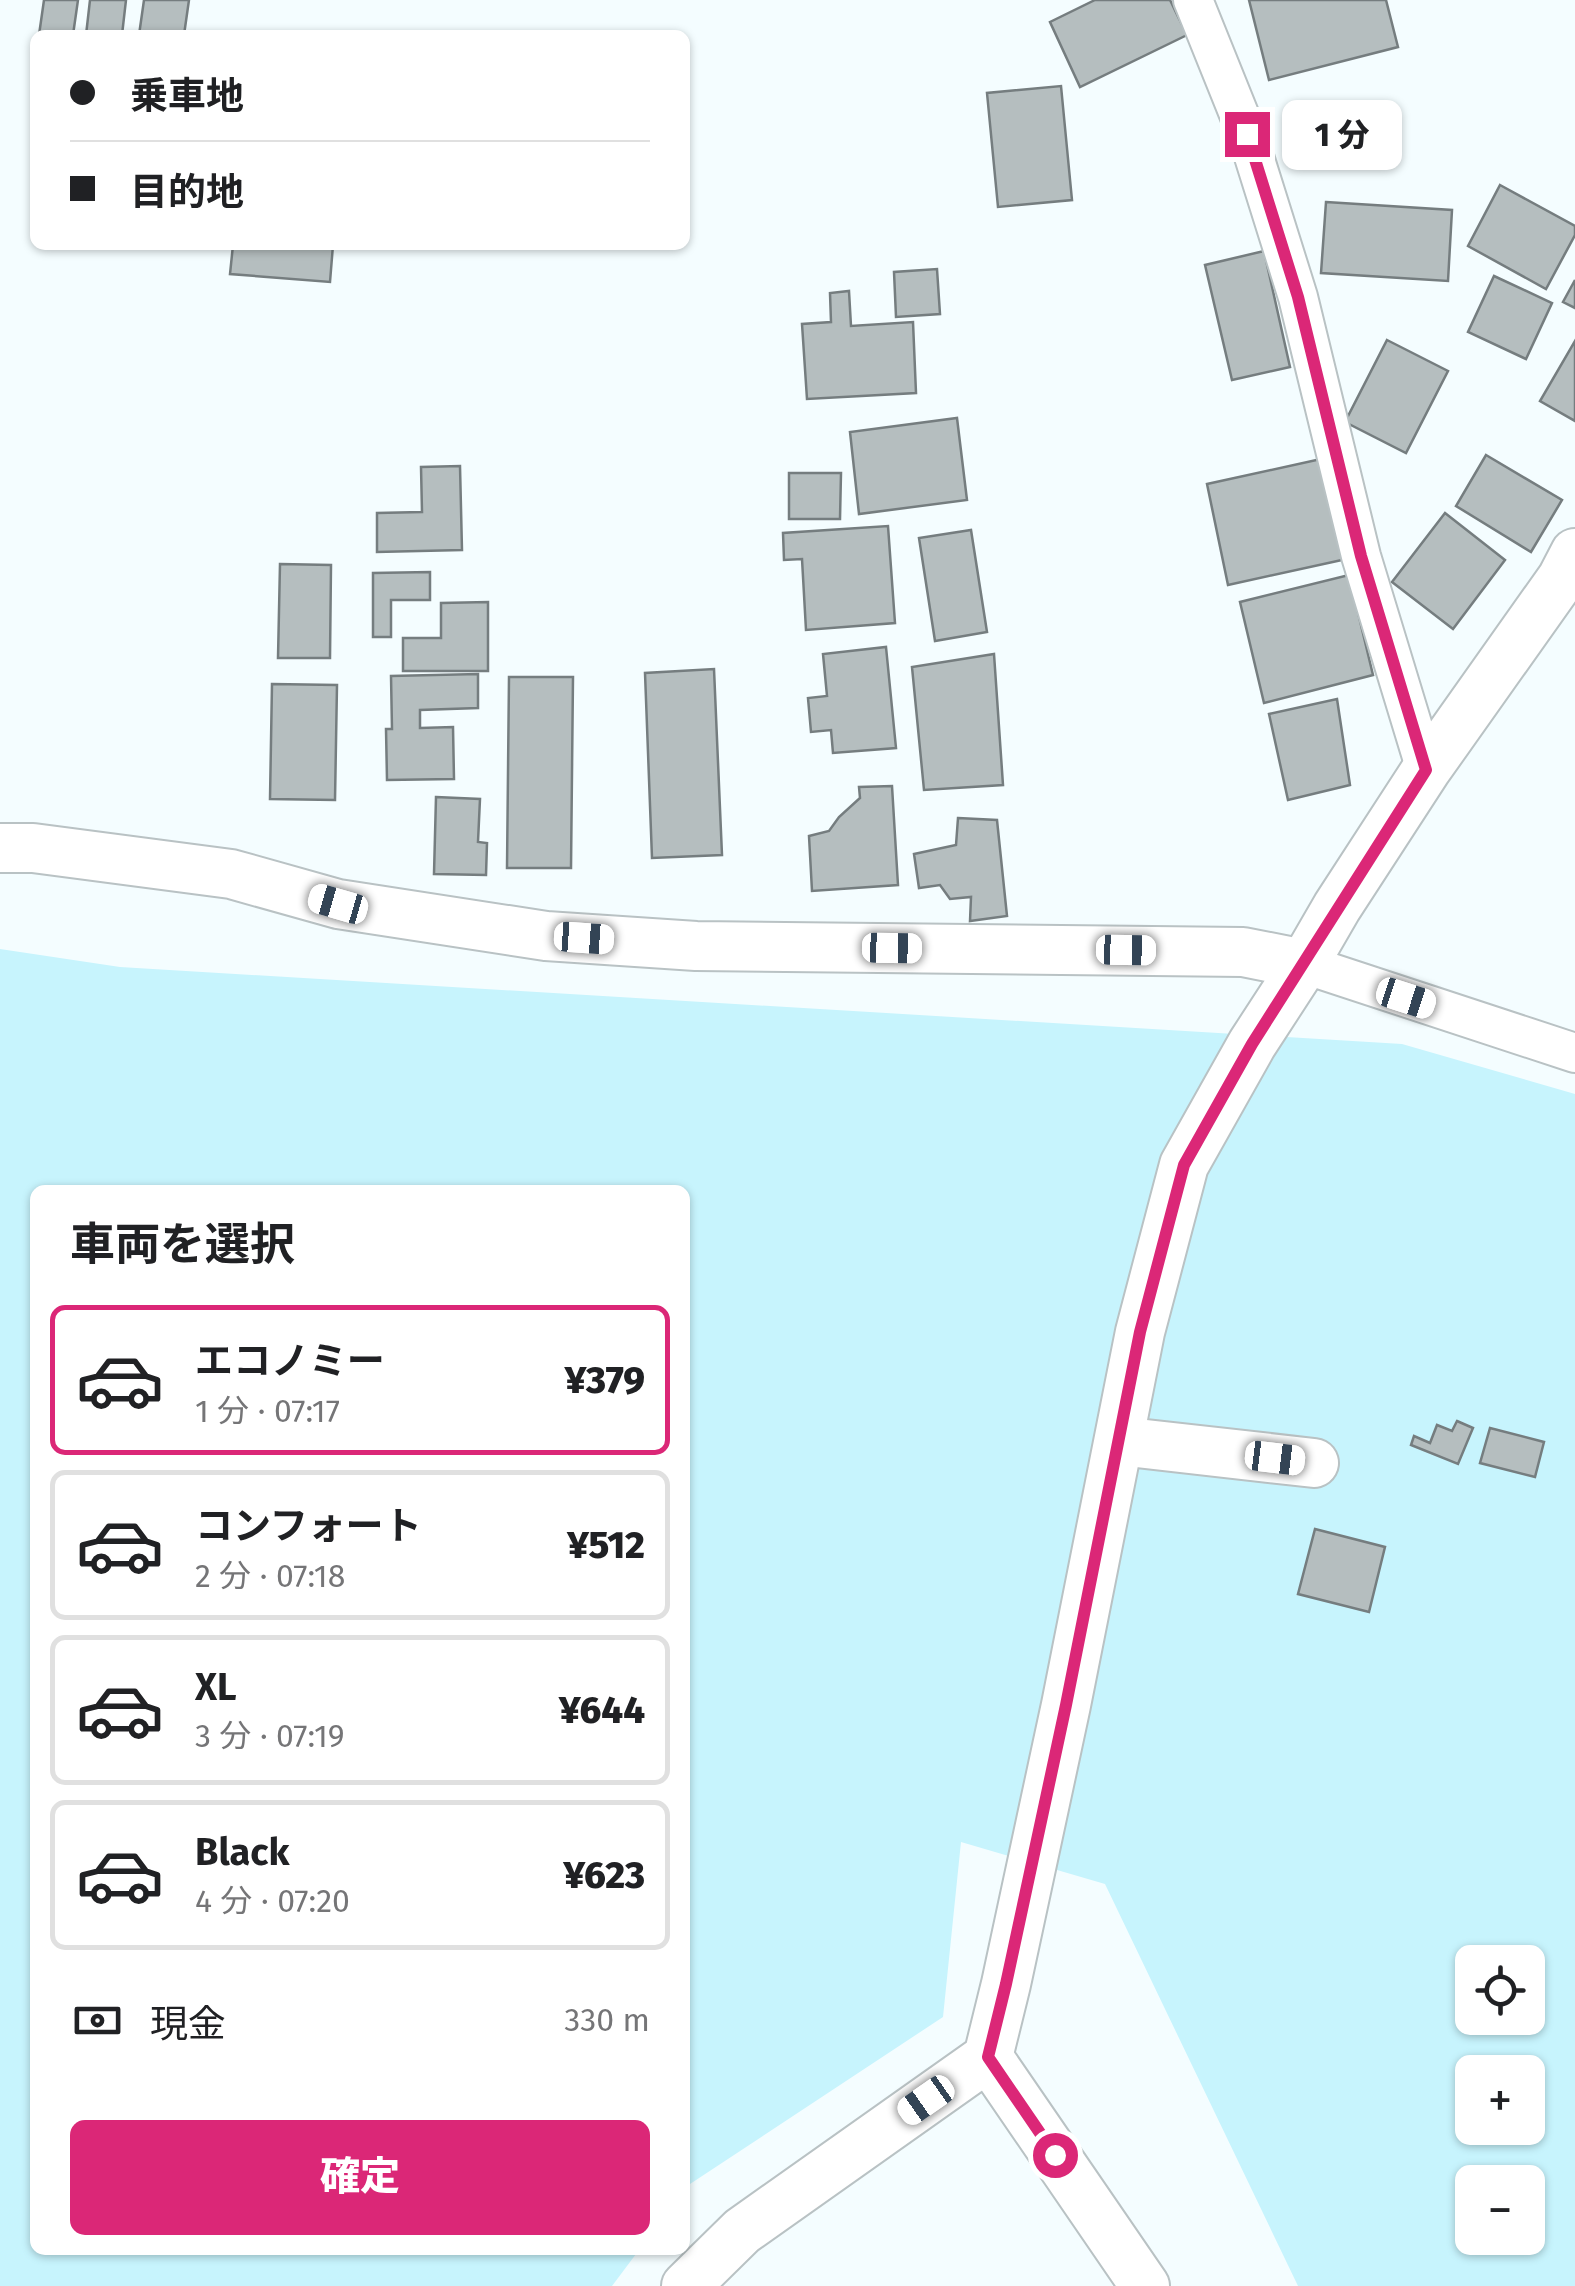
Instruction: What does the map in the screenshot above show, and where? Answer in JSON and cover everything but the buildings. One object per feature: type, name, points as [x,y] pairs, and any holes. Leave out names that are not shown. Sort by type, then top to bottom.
[{"type":"street","points":[[1193,0],[1247,134],[1298,297],[1361,556],[1426,770]]},
{"type":"street","points":[[686,2286],[742,2231],[988,2057],[1066,1705],[1140,1332],[1184,1165],[1252,1044],[1426,770],[1571,571]]},
{"type":"street","points":[[0,848],[32,848],[231,874],[338,904],[546,936],[696,946],[1243,952],[1304,964],[1575,1053]]},
{"type":"street","points":[[1118,1441],[1314,1463]]},
{"type":"street","points":[[988,2057],[1144,2286]]},
{"type":"shaded area","points":[[0,949],[120,967],[1402,1044],[1575,1094],[1575,2286],[1298,2286],[1105,1884],[961,1842],[943,2017],[690,2184],[690,1185],[30,1185],[30,2255],[635,2255],[612,2286],[0,2286]]},
{"type":"route","points":[[1055,2155],[988,2057],[1066,1705],[1140,1332],[1184,1165],[1252,1044],[1426,770],[1361,556],[1298,297],[1247,134]]}]
